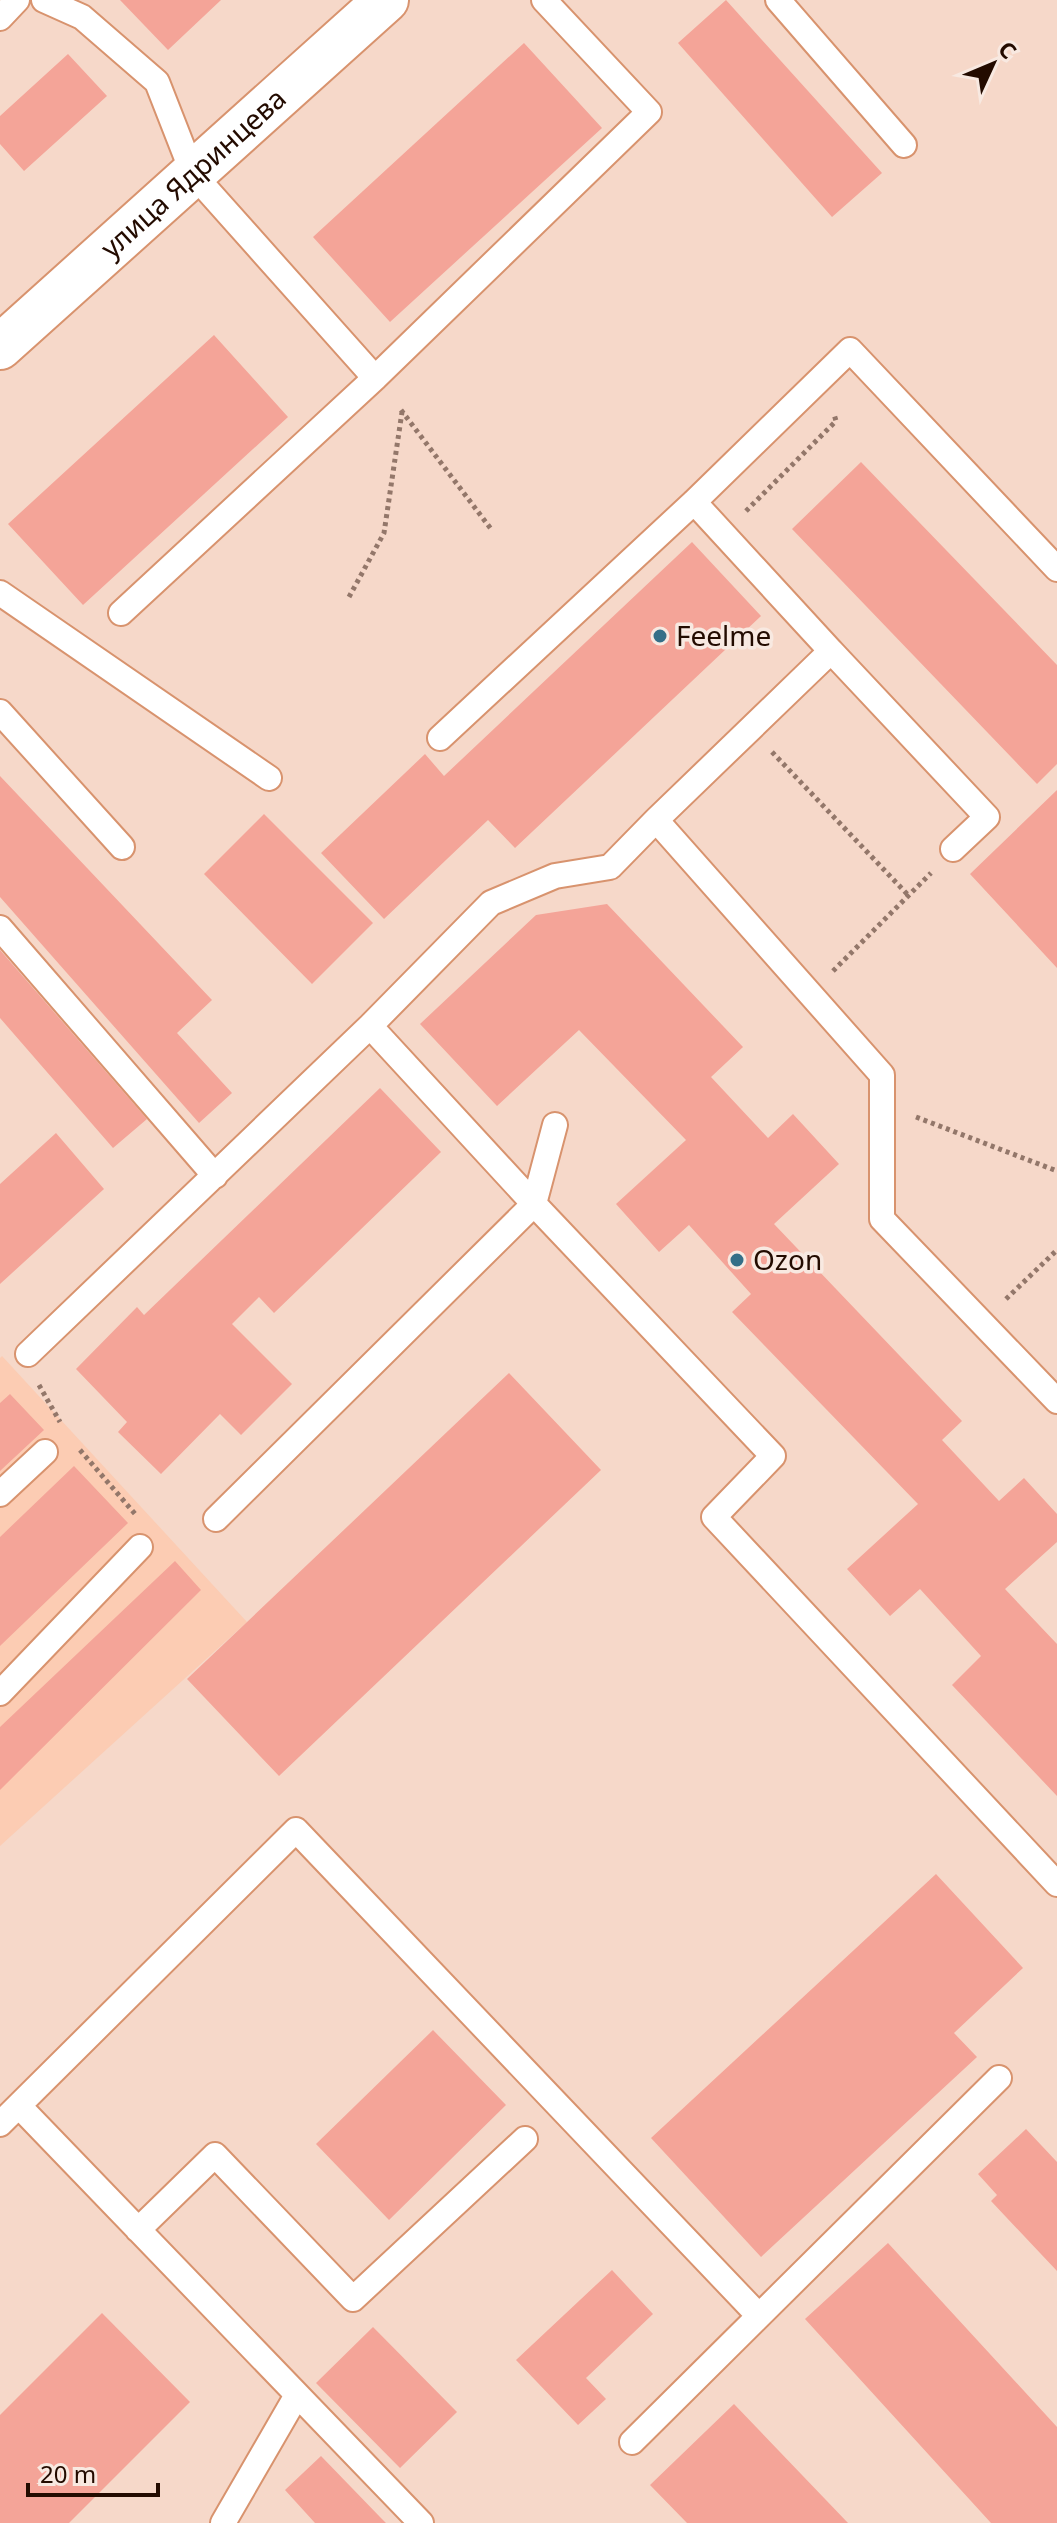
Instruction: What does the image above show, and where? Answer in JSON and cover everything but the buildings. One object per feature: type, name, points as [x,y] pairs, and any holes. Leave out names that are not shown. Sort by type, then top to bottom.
[{"type":"street","name":"улица Ядринцева","points":[[0,347],[386,0]]},
{"type":"lane","points":[[45,0],[82,17],[157,82],[193,174],[375,378]]},
{"type":"lane","points":[[121,613],[375,378],[649,112],[544,0]]},
{"type":"lane","points":[[778,0],[904,145]]},
{"type":"lane","points":[[440,738],[694,502],[850,350],[1057,569]]},
{"type":"lane","points":[[694,502],[987,817],[953,849]]},
{"type":"lane","points":[[0,593],[269,778]]},
{"type":"lane","points":[[28,1354],[370,1026],[491,903],[555,876],[610,867],[831,651]]},
{"type":"lane","points":[[0,712],[122,847]]},
{"type":"lane","points":[[656,820],[882,1075],[882,1219],[1057,1401]]},
{"type":"lane","points":[[0,928],[215,1176]]},
{"type":"lane","points":[[370,1026],[773,1456],[714,1517],[1057,1884]]},
{"type":"lane","points":[[216,1519],[534,1204],[555,1125]]},
{"type":"lane","points":[[0,1494],[45,1452]]},
{"type":"lane","points":[[0,1693],[140,1547]]},
{"type":"lane","points":[[0,2124],[296,1830],[759,2316]]},
{"type":"lane","points":[[632,2442],[999,2078]]},
{"type":"lane","points":[[19,2106],[421,2523]]},
{"type":"lane","points":[[138,2230],[215,2155],[353,2299],[525,2139]]},
{"type":"lane","points":[[223,2523],[297,2395]]},
{"type":"path","points":[[375,378],[491,529]]},
{"type":"path","points":[[349,597],[384,533],[402,412]]},
{"type":"path","points":[[750,729],[909,896],[811,993]]},
{"type":"path","points":[[882,1105],[1057,1171]]},
{"type":"path","points":[[982,1323],[1057,1250]]},
{"type":"path","points":[[28,1354],[34,1376],[67,1434],[149,1529],[140,1547]]},
{"type":"path","points":[[45,1452],[67,1434]]},
{"type":"shaded area","points":[[2,1356],[247,1622],[0,1846],[0,1358]]},
{"type":"place","name":"Feelme","points":[[660,636]]},
{"type":"place","name":"Ozon","points":[[737,1260]]}]
